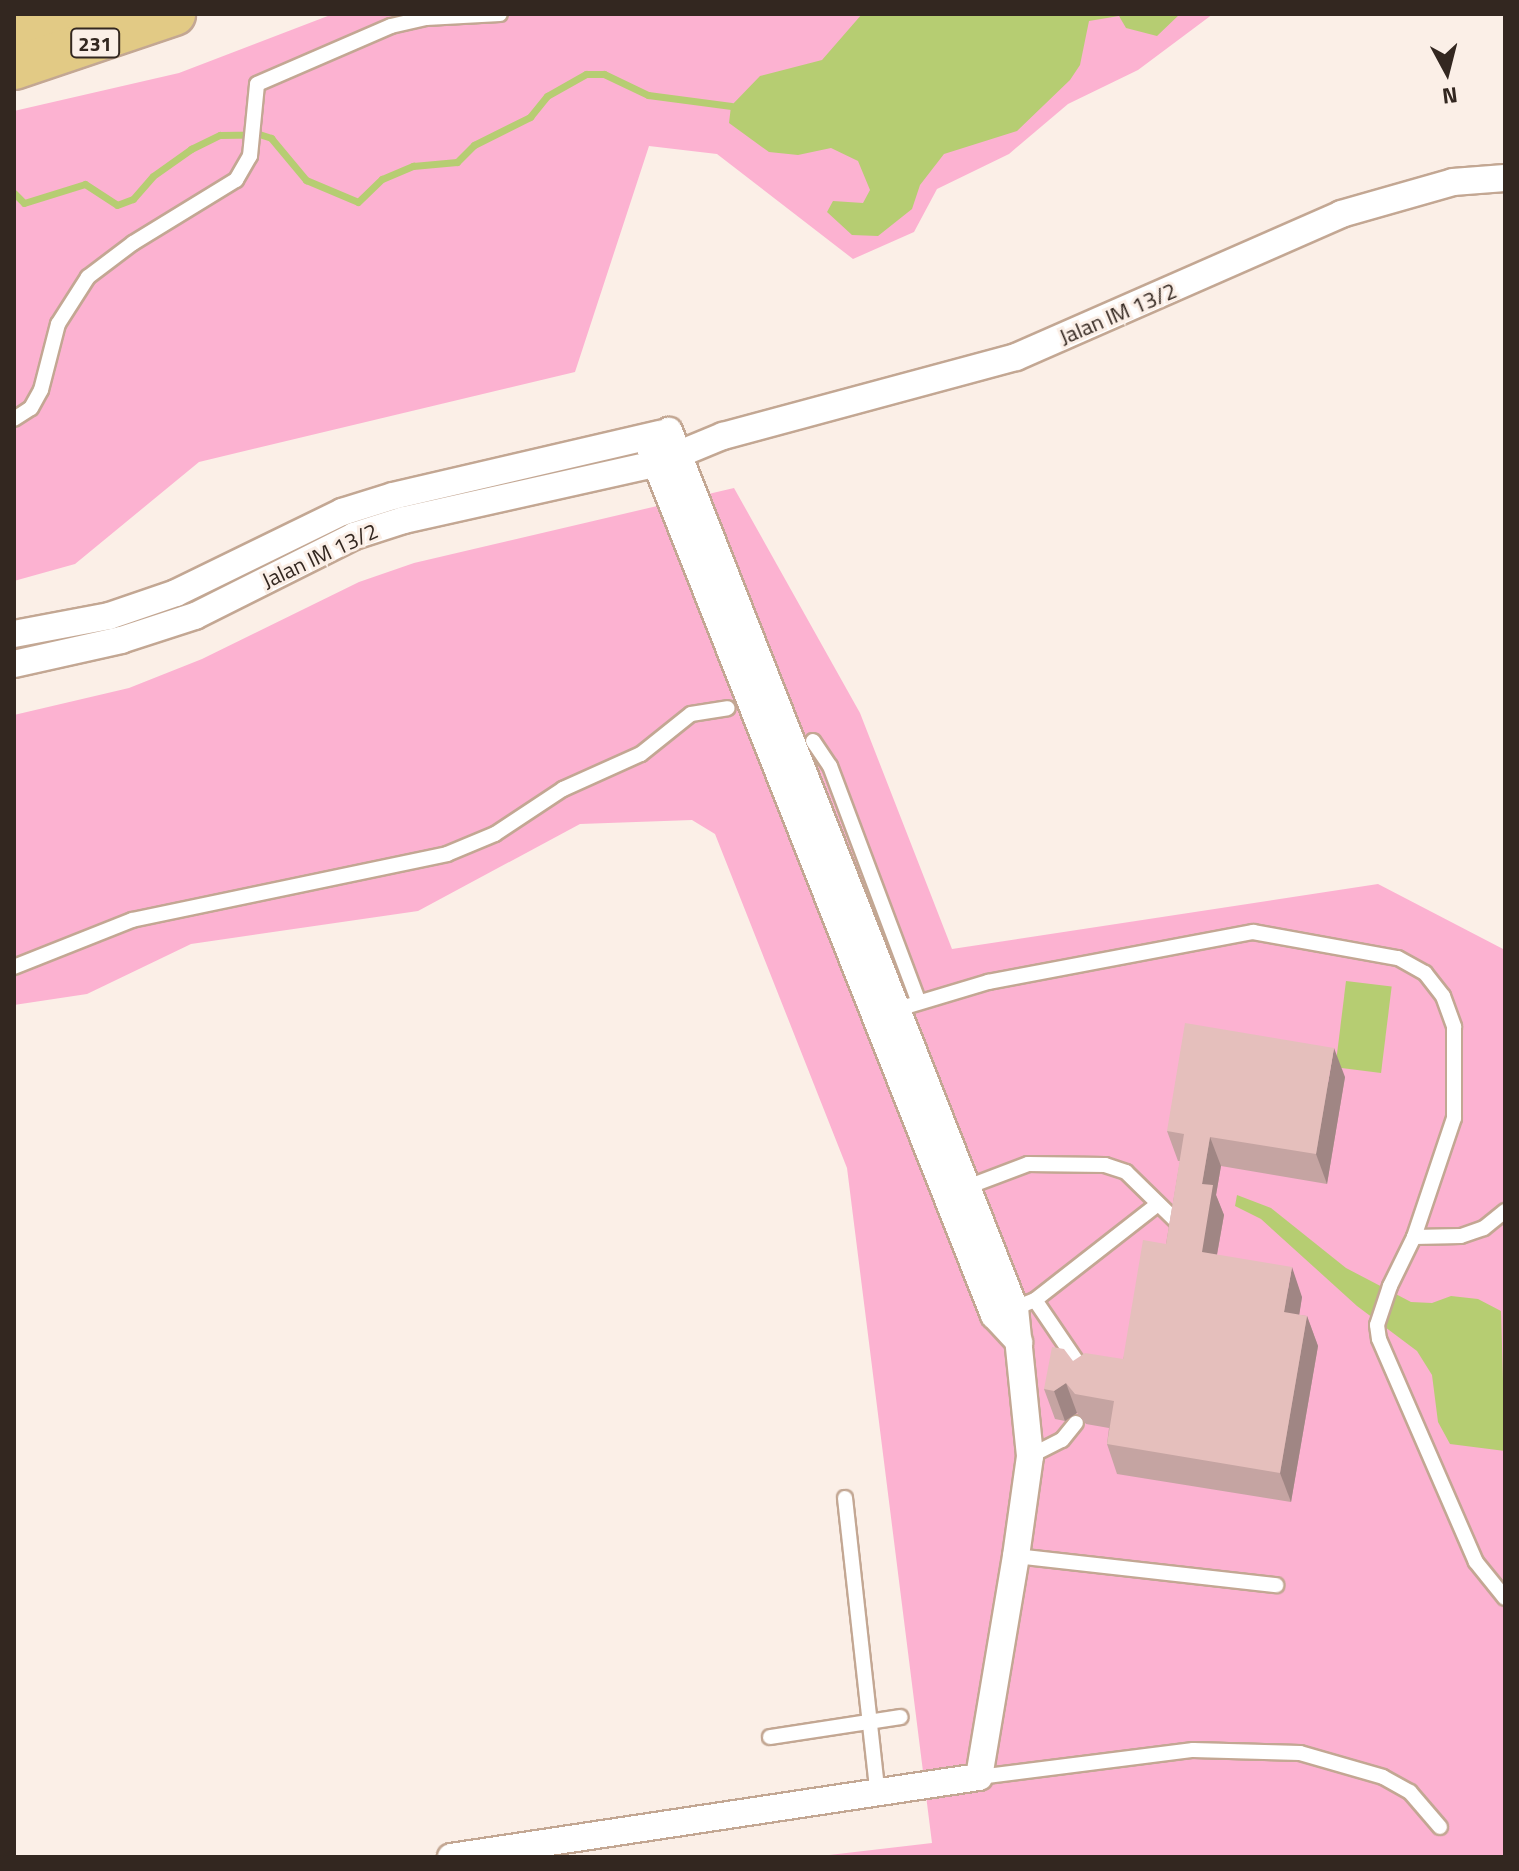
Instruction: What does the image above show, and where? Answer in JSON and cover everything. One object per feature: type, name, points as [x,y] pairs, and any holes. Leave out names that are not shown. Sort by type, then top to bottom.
[{"type":"main road","name":"231","points":[[14,33],[82,14]]},
{"type":"main road","name":"231","points":[[14,68],[174,14]]},
{"type":"street","name":"Jalan IM 13/2","points":[[14,664],[121,640],[195,616],[354,536],[404,520],[667,460],[723,436],[1016,357],[1390,196],[1453,182],[1505,178]]},
{"type":"street","name":"Jalan IM 13/2","points":[[14,634],[109,616],[176,593],[342,512],[393,496],[657,434],[723,436]]},
{"type":"street","points":[[451,1857],[877,1790],[979,1777],[1016,1556],[1030,1456],[1014,1308],[957,1191],[657,434]]},
{"type":"street","points":[[838,889],[908,1005],[907,1064]]},
{"type":"lane","points":[[14,419],[31,408],[41,390],[58,324],[88,277],[133,243],[236,180],[250,156],[252,109],[257,84],[391,26],[426,18],[500,14]]},
{"type":"lane","points":[[14,967],[132,920],[447,854],[495,834],[563,789],[641,754],[691,714],[728,708]]},
{"type":"lane","points":[[813,741],[830,766],[908,1005],[1253,932],[1398,958],[1425,973],[1443,996],[1454,1027],[1454,1118],[1414,1237],[1390,1286],[1377,1325],[1393,1376],[1476,1562],[1505,1598]]},
{"type":"lane","points":[[957,1191],[1028,1164],[1077,1161],[1126,1172],[1178,1223]]},
{"type":"lane","points":[[1086,1381],[1082,1363],[1014,1308],[1158,1204]]},
{"type":"lane","points":[[1414,1237],[1461,1236],[1484,1228],[1505,1211]]},
{"type":"lane","points":[[1030,1456],[1062,1440],[1076,1423]]},
{"type":"lane","points":[[845,1498],[860,1605],[867,1721],[877,1790]]},
{"type":"lane","points":[[1016,1556],[1276,1585]]},
{"type":"lane","points":[[770,1737],[900,1717]]},
{"type":"lane","points":[[979,1777],[1193,1750],[1286,1752],[1383,1777],[1410,1792],[1440,1827]]},
{"type":"shaded area","points":[[333,14],[1213,14],[1138,70],[1068,104],[1009,154],[937,189],[914,232],[853,259],[717,154],[649,146],[575,372],[199,462],[75,564],[14,581],[14,111],[179,73]]},
{"type":"shaded area","points":[[862,14],[1180,14],[1157,36],[1126,28],[1119,16],[1089,21],[1080,65],[1070,80],[1017,131],[944,154],[920,185],[912,209],[878,236],[852,235],[827,212],[833,201],[863,203],[870,190],[858,161],[831,148],[798,155],[769,152],[729,123],[731,106],[760,76],[822,60]]},
{"type":"shaded area","points":[[734,488],[860,713],[952,949],[1378,884],[1505,950],[1505,1857],[812,1857],[932,1843],[847,1168],[715,834],[692,820],[580,824],[418,911],[191,944],[87,994],[14,1005],[14,715],[129,688],[202,659],[359,582],[414,563]]},
{"type":"shaded area","points":[[1346,981],[1392,987],[1381,1073],[1335,1067]]},
{"type":"shaded area","points":[[1237,1195],[1271,1208],[1346,1268],[1411,1302],[1432,1303],[1451,1296],[1478,1299],[1501,1311],[1505,1451],[1450,1444],[1438,1422],[1432,1375],[1417,1351],[1357,1306],[1261,1219],[1235,1206]]},
{"type":"building","points":[[1185,1023],[1334,1048],[1316,1154],[1210,1137],[1202,1184],[1213,1185],[1202,1252],[1292,1267],[1284,1312],[1307,1316],[1280,1473],[1107,1444],[1114,1401],[1075,1394],[1066,1383],[1054,1391],[1044,1389],[1052,1347],[1064,1349],[1073,1361],[1085,1353],[1123,1359],[1143,1240],[1166,1244],[1184,1134],[1167,1131]]},
{"type":"waterway","points":[[14,193],[24,203],[85,184],[117,205],[133,199],[153,176],[191,149],[220,135],[259,134],[271,138],[306,180],[358,202],[382,179],[413,166],[457,162],[474,145],[530,117],[547,96],[586,74],[604,74],[648,95],[731,106]]}]
